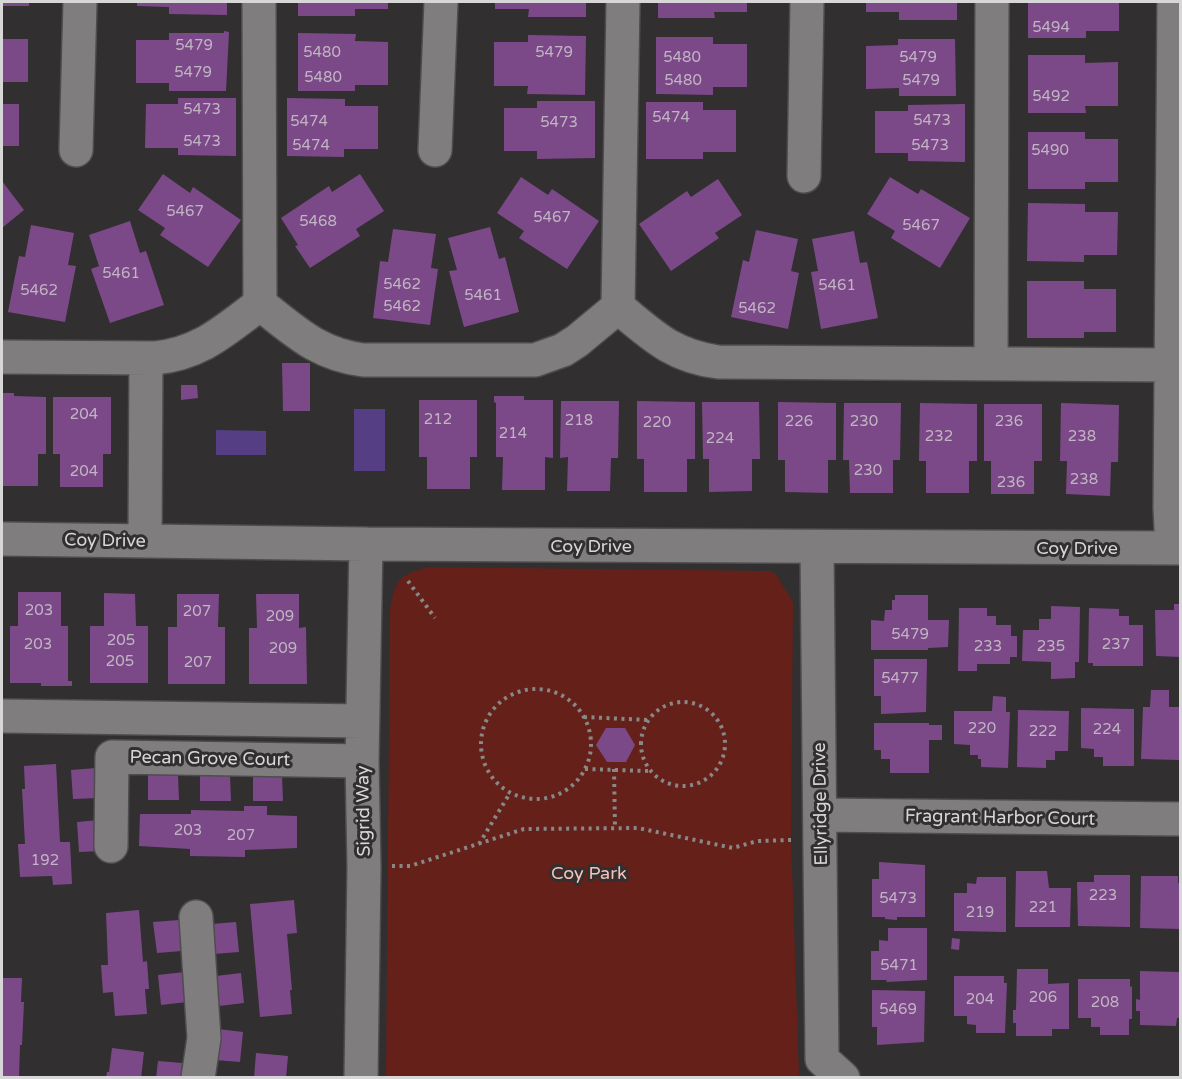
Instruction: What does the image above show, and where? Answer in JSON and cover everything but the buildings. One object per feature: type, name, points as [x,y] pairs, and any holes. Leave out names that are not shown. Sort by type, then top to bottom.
[{"type":"street","points":[[76,150],[80,2]]},
{"type":"street","points":[[259,2],[260,304]]},
{"type":"street","points":[[435,150],[441,2]]},
{"type":"street","points":[[260,304],[319,348],[346,358],[363,360],[535,360],[570,346],[618,307],[623,2]]},
{"type":"street","points":[[804,176],[807,2]]},
{"type":"street","points":[[991,363],[992,2]]},
{"type":"street","points":[[1174,2],[1170,508],[1176,548]]},
{"type":"street","points":[[2,357],[171,357],[199,348],[260,304]]},
{"type":"street","points":[[618,307],[674,351],[701,360],[718,362],[1171,365]]},
{"type":"street","points":[[145,541],[146,358]]},
{"type":"street","name":"Coy Drive","points":[[2,539],[817,548],[1176,548]]},
{"type":"street","name":"Sigrid Way","points":[[361,1077],[364,868],[362,721],[366,544]]},
{"type":"street","name":"Ellyridge Drive","points":[[817,548],[820,827],[833,1068]]},
{"type":"street","points":[[2,716],[362,721]]},
{"type":"street","name":"Pecan Grove Court","points":[[111,846],[112,757],[362,761]]},
{"type":"street","name":"Fragrant Harbor Court","points":[[820,827],[1180,819]]},
{"type":"street","points":[[196,917],[204,1038],[198,1077]]},
{"type":"path","points":[[408,581],[435,618]]},
{"type":"path","points":[[534,689],[552,692],[568,700],[584,717],[589,729],[591,747],[585,769],[578,781],[563,793],[546,799],[528,799],[510,793],[491,775],[481,750],[482,732],[489,716],[501,702],[517,693],[534,689]]},
{"type":"path","points":[[684,702],[698,705],[710,712],[719,722],[725,735],[726,749],[721,763],[702,783],[688,787],[674,786],[661,781],[650,772],[643,760],[640,746],[642,732],[648,720],[658,710],[670,704],[684,702]]},
{"type":"path","points":[[584,717],[648,720]]},
{"type":"path","points":[[585,769],[650,772]]},
{"type":"path","points":[[614,769],[615,828]]},
{"type":"path","points":[[479,844],[510,793]]},
{"type":"path","points":[[364,868],[410,867],[524,829],[638,828],[732,848],[820,827]]},
{"type":"green space","name":"Coy Park","points":[[428,567],[768,571],[775,573],[793,602],[791,837],[799,1077],[386,1078],[390,610],[396,585],[400,580],[410,573]]},
{"type":"shaded area","points":[[354,409],[385,409],[385,471],[354,471]]},
{"type":"shaded area","points":[[216,430],[266,431],[266,455],[216,455]]}]
